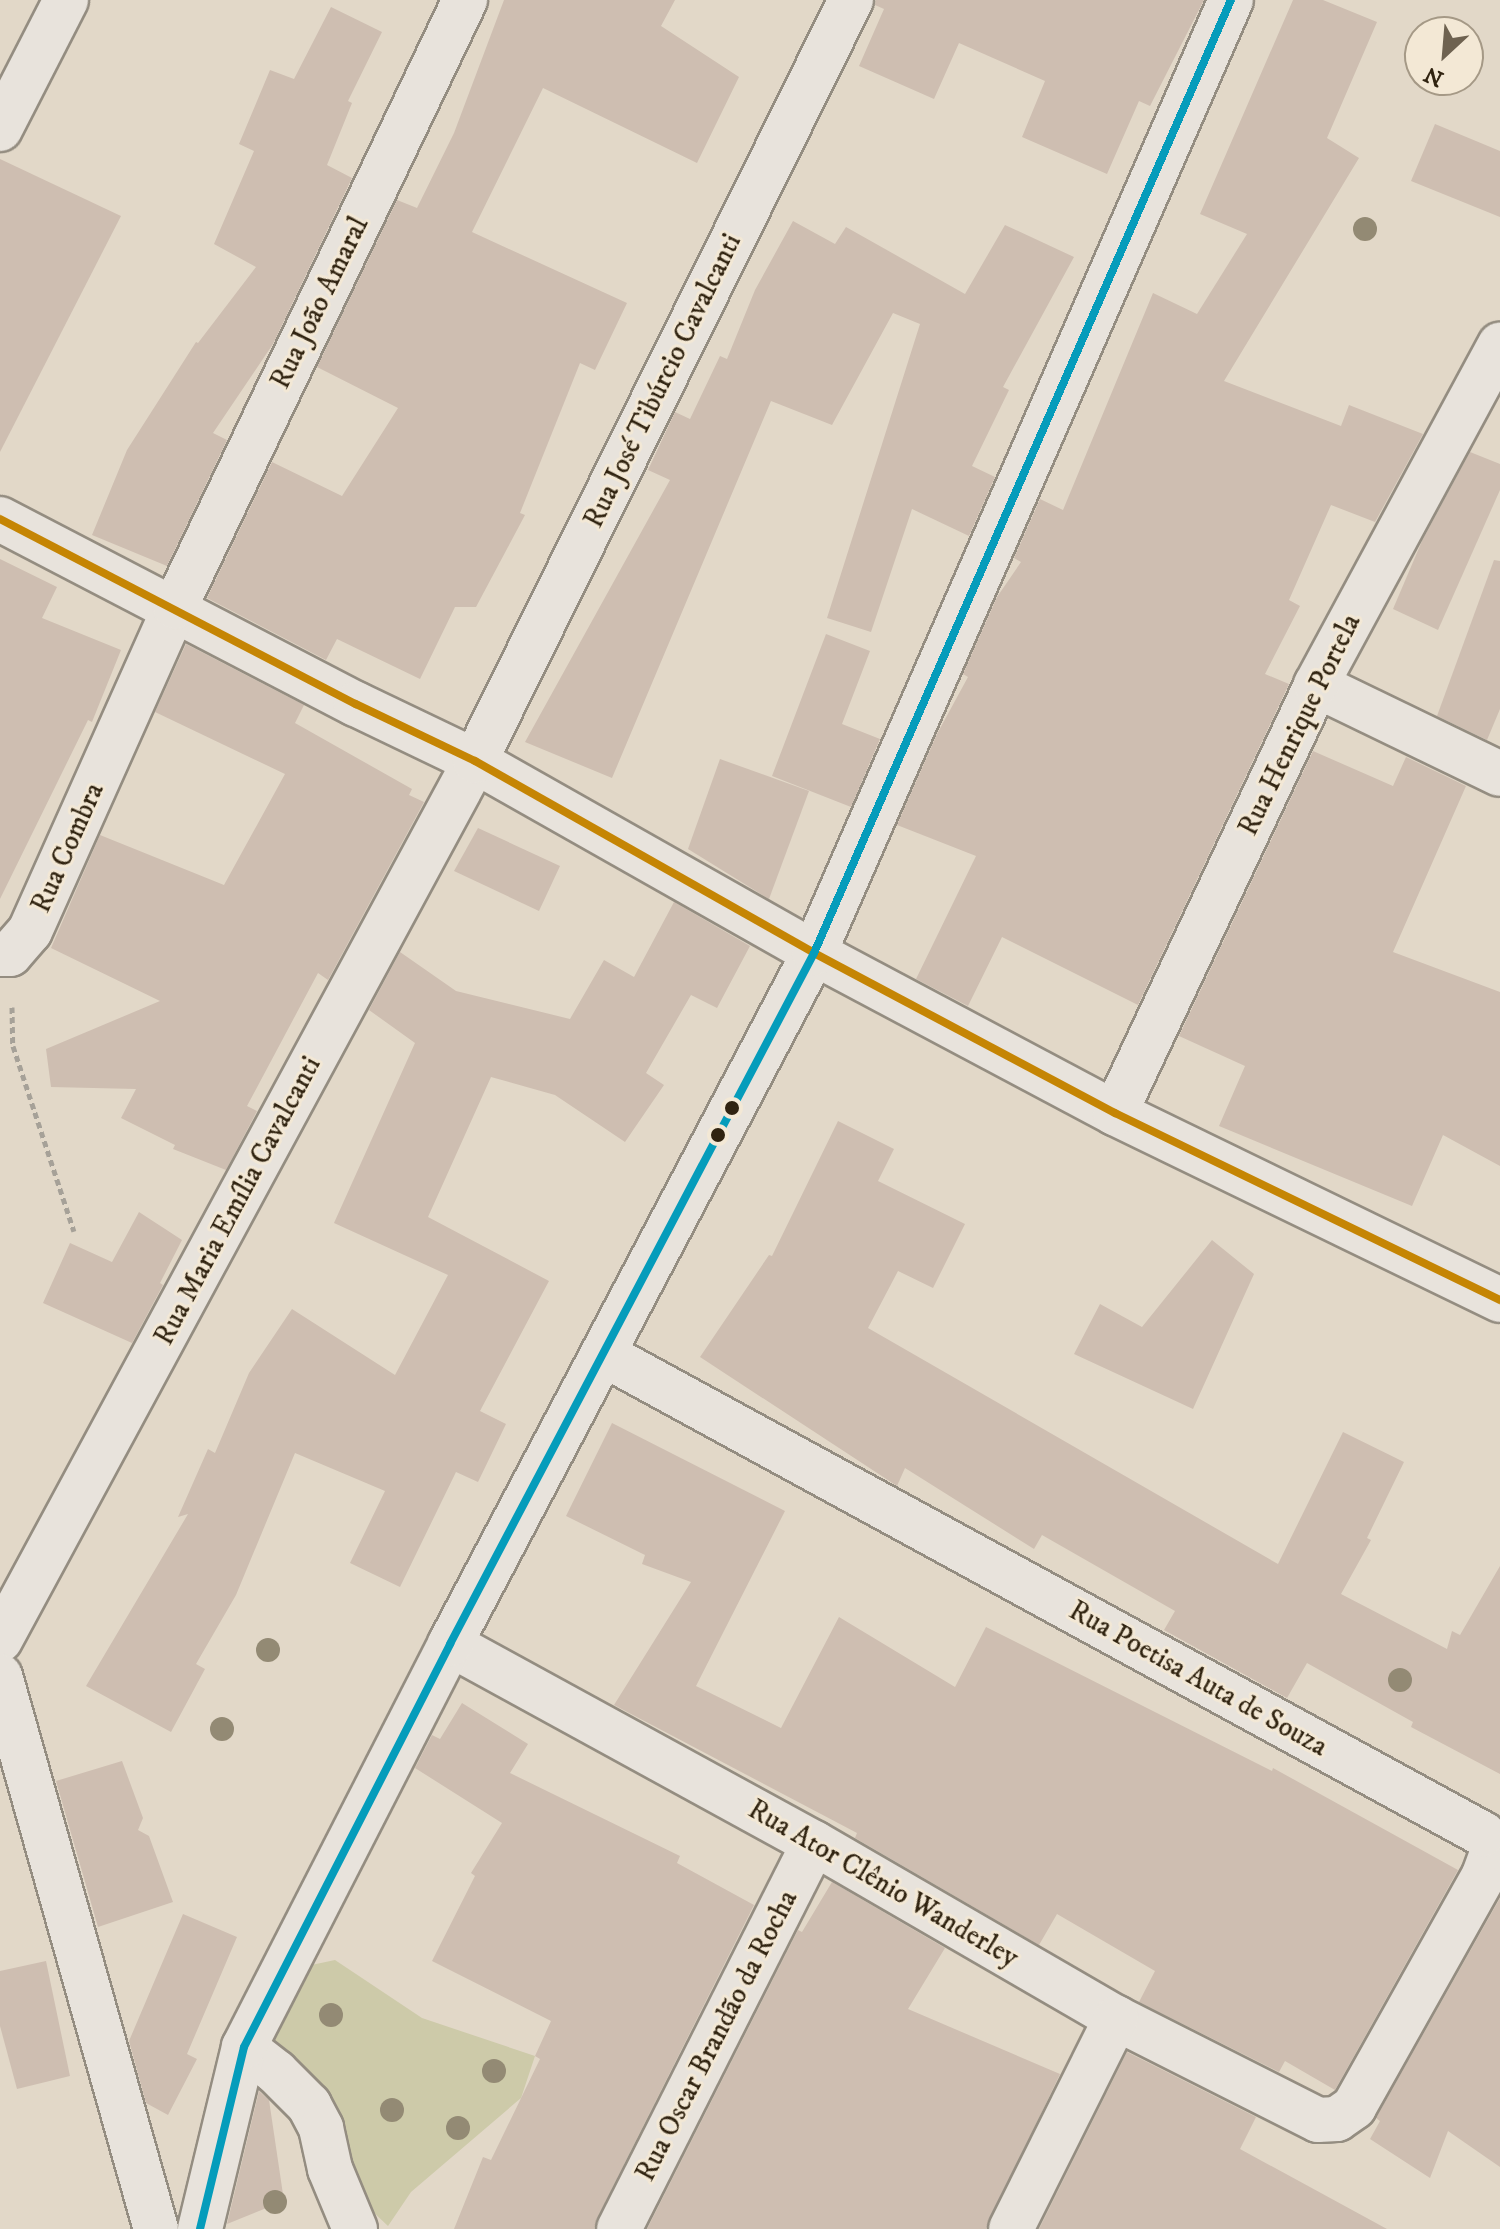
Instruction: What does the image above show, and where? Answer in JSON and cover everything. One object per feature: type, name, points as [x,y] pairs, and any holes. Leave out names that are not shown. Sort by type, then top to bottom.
[{"type":"street","points":[[0,129],[66,0]]},
{"type":"street","name":"Rua João Amaral","points":[[175,607],[465,0]]},
{"type":"street","name":"Rua José Tibúrcio Cavalcanti","points":[[475,761],[851,0]]},
{"type":"street","points":[[200,2229],[244,2047],[450,1644],[814,953],[1231,0]]},
{"type":"street","name":"Rua Henrique Portela","points":[[1115,1113],[1316,685],[1500,345]]},
{"type":"street","points":[[0,519],[175,607],[356,704],[475,761],[814,953],[1115,1113],[1500,1300]]},
{"type":"street","name":"Rua Combra","points":[[5,954],[30,931],[175,607]]},
{"type":"street","points":[[1316,685],[1500,774]]},
{"type":"street","name":"Rua Maria Emília Cavalcanti","points":[[0,1640],[475,761]]},
{"type":"street","name":"Rua Poetisa Auta de Souza","points":[[603,1354],[1483,1834],[1494,1847],[1488,1867],[1354,2107],[1337,2119],[1318,2120]]},
{"type":"street","name":"Rua Ator Clênio Wanderley","points":[[450,1644],[814,1843],[1116,2018],[1318,2120]]},
{"type":"street","points":[[0,1676],[156,2229]]},
{"type":"street","name":"Rua Oscar Brandão da Rocha","points":[[619,2229],[814,1843]]},
{"type":"street","points":[[1011,2229],[1116,2018]]},
{"type":"street","points":[[244,2047],[276,2072],[309,2105],[321,2128],[330,2169],[355,2229]]},
{"type":"path","points":[[5,954],[13,1046],[74,1231]]},
{"type":"shaded area","points":[[335,1960],[422,2018],[535,2056],[521,2098],[411,2192],[388,2226],[369,2208],[265,2042],[302,1967]]},
{"type":"building","points":[[504,0],[675,0],[661,26],[739,77],[697,163],[543,88],[472,232],[627,303],[595,370],[580,363],[520,513],[525,515],[476,607],[455,607],[420,679],[337,639],[326,660],[207,598],[272,462],[342,496],[398,408],[317,367],[397,200],[417,208],[454,133]]},
{"type":"building","points":[[876,0],[1204,0],[1150,106],[1139,101],[1107,174],[1022,137],[1045,81],[959,43],[934,99],[859,66],[884,9],[875,5]]},
{"type":"building","points":[[1293,0],[1323,0],[1377,22],[1327,138],[1359,158],[1224,381],[1341,426],[1349,405],[1423,434],[1375,522],[1331,505],[1289,600],[1300,606],[1265,674],[1289,684],[1138,1005],[1002,937],[968,1006],[916,979],[976,856],[897,825],[937,734],[968,677],[963,674],[997,597],[1021,562],[1014,558],[1040,499],[1063,510],[1153,293],[1197,314],[1247,234],[1200,214]]},
{"type":"building","points":[[331,7],[382,32],[348,101],[352,103],[327,165],[352,178],[273,344],[213,433],[227,440],[167,566],[92,535],[127,450],[196,342],[256,267],[214,244],[254,151],[239,144],[270,70],[294,79]]},
{"type":"building","points":[[1435,124],[1500,151],[1500,217],[1411,181]]},
{"type":"building","points":[[0,159],[121,216],[0,452]]},
{"type":"building","points":[[793,221],[835,244],[846,227],[965,294],[1005,225],[1074,257],[1003,387],[1009,390],[972,466],[995,477],[969,536],[912,509],[871,632],[827,618],[920,324],[893,313],[832,425],[771,401],[612,778],[525,742],[670,480],[648,470],[675,412],[690,419],[720,356],[727,359],[755,290]]},
{"type":"building","points":[[1470,452],[1500,464],[1500,490],[1438,630],[1393,609],[1422,541]]},
{"type":"building","points":[[0,559],[57,587],[42,618],[121,650],[92,722],[88,720],[0,899]]},
{"type":"building","points":[[1494,560],[1500,561],[1500,709],[1487,740],[1437,716]]},
{"type":"building","points":[[826,634],[870,651],[842,724],[880,739],[851,807],[772,776]]},
{"type":"building","points":[[186,644],[304,705],[295,723],[412,789],[409,795],[424,802],[328,980],[318,973],[247,1106],[257,1111],[226,1170],[173,1149],[175,1145],[121,1118],[136,1089],[51,1087],[46,1049],[160,1001],[51,948],[100,835],[224,885],[285,774],[155,712]]},
{"type":"building","points":[[1313,751],[1393,786],[1406,757],[1466,786],[1393,952],[1500,992],[1500,1166],[1443,1135],[1412,1206],[1219,1126],[1245,1066],[1179,1036]]},
{"type":"building","points":[[720,759],[809,791],[769,899],[688,849]]},
{"type":"building","points":[[478,828],[560,866],[539,911],[454,871]]},
{"type":"building","points":[[674,902],[750,946],[717,1008],[691,995],[646,1073],[664,1085],[625,1142],[555,1095],[491,1077],[428,1217],[549,1281],[480,1411],[506,1424],[478,1482],[456,1472],[400,1587],[350,1563],[385,1491],[295,1453],[236,1595],[196,1664],[205,1669],[171,1732],[86,1686],[188,1514],[178,1517],[208,1449],[215,1453],[249,1373],[292,1309],[395,1375],[448,1275],[334,1223],[415,1043],[369,1010],[400,952],[456,991],[570,1019],[604,960],[634,977]]},
{"type":"building","points":[[838,1121],[894,1149],[878,1181],[965,1224],[933,1288],[898,1271],[868,1328],[1278,1564],[1343,1432],[1404,1462],[1367,1538],[1371,1540],[1341,1594],[1447,1649],[1452,1631],[1460,1635],[1500,1566],[1500,1774],[1411,1727],[1413,1722],[1307,1663],[1287,1698],[1164,1630],[1175,1611],[1042,1535],[1034,1549],[905,1468],[897,1486],[700,1357],[769,1255],[772,1256]]},
{"type":"building","points":[[139,1212],[182,1240],[160,1283],[163,1285],[132,1343],[43,1303],[70,1243],[112,1262]]},
{"type":"building","points":[[1212,1240],[1254,1274],[1193,1409],[1074,1354],[1100,1304],[1142,1327]]},
{"type":"building","points":[[612,1423],[785,1511],[696,1686],[781,1728],[839,1617],[955,1687],[986,1627],[1272,1771],[1273,1768],[1458,1870],[1335,2090],[1285,2061],[1279,2072],[1139,2002],[1155,1971],[1057,1914],[1039,1945],[855,1838],[857,1833],[614,1705],[691,1582],[642,1564],[645,1555],[566,1516]]},
{"type":"building","points":[[462,1703],[528,1744],[510,1773],[680,1856],[677,1863],[754,1905],[594,2229],[454,2229],[483,2157],[491,2160],[540,2059],[535,2056],[551,2021],[432,1961],[475,1876],[471,1873],[502,1823],[415,1768],[432,1735],[440,1739]]},
{"type":"building","points":[[122,1761],[143,1818],[138,1830],[149,1836],[173,1902],[98,1927],[56,1781]]},
{"type":"building","points":[[832,1882],[945,1948],[908,2009],[1060,2074],[986,2229],[647,2229],[798,1930],[802,1932]]},
{"type":"building","points":[[1500,1898],[1500,2167],[1448,2131],[1430,2178],[1370,2139],[1380,2121],[1376,2118]]},
{"type":"building","points":[[183,1914],[237,1937],[187,2054],[197,2059],[168,2115],[146,2103],[129,2041]]},
{"type":"building","points":[[46,1961],[70,2076],[17,2089],[0,2026],[0,1971]]},
{"type":"building","points":[[1127,2052],[1256,2117],[1240,2149],[1387,2229],[1039,2229]]},
{"type":"building","points":[[259,2091],[269,2100],[284,2201],[227,2224]]},
{"type":"transit line","points":[[200,2229],[244,2047],[450,1644],[814,953],[1231,0]]},
{"type":"transit line","points":[[0,519],[356,704],[475,761],[814,953],[1115,1113],[1500,1300]]}]
